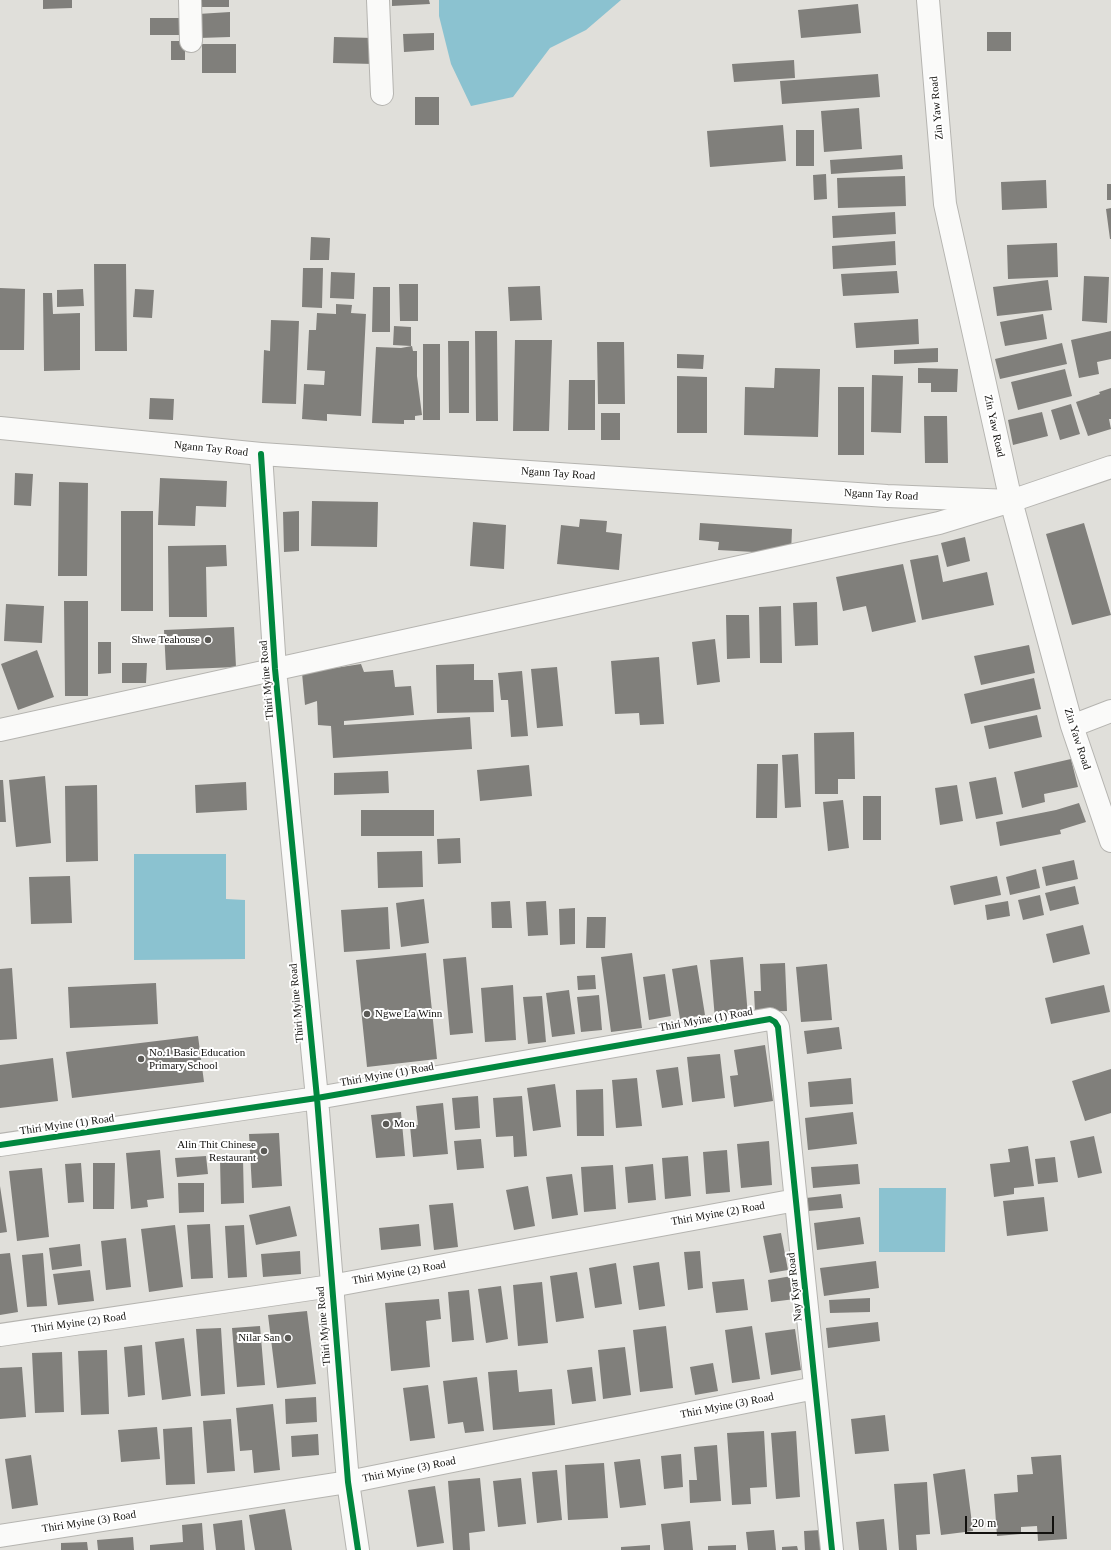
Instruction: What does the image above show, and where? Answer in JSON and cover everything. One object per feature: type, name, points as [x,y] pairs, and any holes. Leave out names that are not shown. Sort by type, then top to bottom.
[{"type":"street","points":[[190,0],[191,41]]},
{"type":"street","points":[[378,0],[382,94]]},
{"type":"street","name":"Zin Yaw Road","points":[[928,0],[945,204],[1011,501],[1072,726],[1111,841]]},
{"type":"street","name":"Ngann Tay Road","points":[[0,428],[261,454],[887,496],[1011,501],[1111,467]]},
{"type":"street","name":"Thiri Myine Road","points":[[261,454],[276,669],[317,1098],[348,1482],[358,1550]]},
{"type":"street","points":[[0,730],[939,523],[1011,501]]},
{"type":"street","points":[[1072,726],[1111,711]]},
{"type":"street","name":"Thiri Myine (1) Road","points":[[0,1145],[317,1098],[770,1019],[775,1022],[778,1027],[796,1200]]},
{"type":"street","name":"Thiri Myine (2) Road","points":[[0,1334],[331,1286],[796,1200]]},
{"type":"street","name":"Nay Kyar Road","points":[[796,1200],[832,1550]]},
{"type":"street","name":"Thiri Myine (3) Road","points":[[0,1536],[348,1482],[815,1388]]},
{"type":"water","points":[[439,0],[621,0],[586,30],[550,48],[513,97],[471,106],[451,64],[439,16]]},
{"type":"water","points":[[134,854],[226,854],[226,899],[245,900],[245,959],[134,960]]},
{"type":"water","points":[[879,1188],[946,1188],[945,1252],[879,1252]]},
{"type":"building","points":[[43,0],[72,0],[72,8],[43,9]]},
{"type":"building","points":[[197,0],[229,0],[229,7],[197,7]]},
{"type":"building","points":[[392,0],[429,0],[430,4],[392,6]]},
{"type":"building","points":[[858,4],[861,33],[801,38],[798,10]]},
{"type":"building","points":[[230,12],[230,37],[199,38],[198,14]]},
{"type":"building","points":[[150,18],[184,18],[184,35],[150,35]]},
{"type":"building","points":[[987,32],[1011,32],[1011,51],[987,51]]},
{"type":"building","points":[[434,33],[434,50],[404,52],[403,34]]},
{"type":"building","points":[[334,37],[374,38],[374,64],[333,63]]},
{"type":"building","points":[[171,41],[185,41],[185,60],[171,60]]},
{"type":"building","points":[[202,44],[236,44],[236,73],[202,73]]},
{"type":"building","points":[[794,60],[795,78],[734,82],[732,64]]},
{"type":"building","points":[[878,74],[880,97],[782,104],[780,81]]},
{"type":"building","points":[[415,97],[439,97],[439,125],[415,125]]},
{"type":"building","points":[[859,108],[862,149],[824,152],[821,111]]},
{"type":"building","points":[[783,125],[786,161],[710,167],[707,131]]},
{"type":"building","points":[[796,130],[814,130],[814,166],[796,166]]},
{"type":"building","points":[[902,155],[903,169],[831,174],[830,160]]},
{"type":"building","points":[[826,174],[827,199],[814,200],[813,175]]},
{"type":"building","points":[[905,176],[906,206],[838,208],[837,178]]},
{"type":"building","points":[[1046,180],[1047,208],[1002,210],[1001,182]]},
{"type":"building","points":[[1107,184],[1111,184],[1111,200],[1107,200]]},
{"type":"building","points":[[1111,208],[1111,239],[1110,239],[1106,209]]},
{"type":"building","points":[[895,212],[896,234],[833,238],[832,216]]},
{"type":"building","points":[[311,237],[330,238],[329,260],[310,260]]},
{"type":"building","points":[[895,241],[896,265],[833,269],[832,246]]},
{"type":"building","points":[[1057,243],[1058,277],[1008,279],[1007,245]]},
{"type":"building","points":[[94,264],[126,264],[127,351],[95,351]]},
{"type":"building","points":[[303,268],[323,268],[322,308],[302,307]]},
{"type":"building","points":[[897,271],[899,293],[843,296],[841,274]]},
{"type":"building","points":[[331,272],[355,273],[354,299],[330,298]]},
{"type":"building","points":[[1084,276],[1109,277],[1107,323],[1082,321]]},
{"type":"building","points":[[1048,280],[1052,310],[997,316],[993,287]]},
{"type":"building","points":[[399,284],[418,284],[418,321],[400,321]]},
{"type":"building","points":[[540,286],[542,320],[510,321],[508,287]]},
{"type":"building","points":[[373,287],[390,287],[390,332],[372,332]]},
{"type":"building","points":[[0,288],[25,289],[24,350],[0,350]]},
{"type":"building","points":[[83,289],[84,306],[57,307],[57,290]]},
{"type":"building","points":[[135,289],[154,290],[152,318],[133,317]]},
{"type":"building","points":[[43,293],[52,293],[53,314],[80,313],[80,370],[44,371]]},
{"type":"building","points":[[336,304],[352,305],[351,313],[366,314],[361,416],[327,414],[327,421],[302,419],[304,384],[324,385],[325,371],[307,370],[309,330],[316,330],[317,313],[336,314]]},
{"type":"building","points":[[1043,314],[1047,339],[1005,346],[1000,322]]},
{"type":"building","points":[[918,319],[919,344],[856,348],[854,323]]},
{"type":"building","points":[[271,320],[299,321],[296,404],[262,403],[264,350],[270,351]]},
{"type":"building","points":[[394,326],[411,327],[411,346],[393,345]]},
{"type":"building","points":[[475,331],[497,331],[498,421],[476,421]]},
{"type":"building","points":[[1111,331],[1111,359],[1097,362],[1099,374],[1079,378],[1071,340]]},
{"type":"building","points":[[515,340],[552,340],[549,431],[513,431]]},
{"type":"building","points":[[448,341],[469,341],[469,413],[449,413]]},
{"type":"building","points":[[597,342],[624,342],[625,404],[598,404]]},
{"type":"building","points":[[1062,343],[1067,364],[1000,379],[995,359]]},
{"type":"building","points":[[423,344],[440,344],[440,420],[423,420]]},
{"type":"building","points":[[412,346],[413,351],[417,351],[417,376],[422,415],[415,416],[415,420],[404,420],[404,424],[372,423],[376,347],[401,348]]},
{"type":"building","points":[[938,348],[938,362],[894,364],[894,350]]},
{"type":"building","points":[[677,354],[704,355],[703,369],[677,368]]},
{"type":"building","points":[[775,368],[820,369],[818,437],[744,435],[745,387],[774,388]]},
{"type":"building","points":[[918,368],[958,369],[957,392],[931,392],[931,383],[918,383]]},
{"type":"building","points":[[1065,369],[1072,396],[1018,410],[1011,382]]},
{"type":"building","points":[[872,375],[903,376],[901,433],[871,432]]},
{"type":"building","points":[[677,376],[707,377],[707,433],[677,433]]},
{"type":"building","points":[[569,380],[595,380],[595,430],[568,430]]},
{"type":"building","points":[[838,387],[864,387],[864,455],[838,455]]},
{"type":"building","points":[[1111,388],[1111,419],[1109,419],[1111,429],[1088,436],[1076,402],[1100,394],[1099,392]]},
{"type":"building","points":[[150,398],[174,399],[173,420],[149,419]]},
{"type":"building","points":[[1071,404],[1080,434],[1060,440],[1051,410]]},
{"type":"building","points":[[1042,412],[1048,436],[1013,445],[1008,420]]},
{"type":"building","points":[[601,413],[620,413],[620,440],[601,440]]},
{"type":"building","points":[[924,416],[947,416],[948,463],[925,463]]},
{"type":"building","points":[[15,473],[33,474],[31,506],[14,505]]},
{"type":"building","points":[[160,478],[227,481],[226,507],[196,506],[195,526],[158,525]]},
{"type":"building","points":[[59,482],[88,483],[87,576],[58,576]]},
{"type":"building","points":[[312,501],[378,502],[377,547],[311,546]]},
{"type":"building","points":[[121,511],[153,511],[153,611],[121,611]]},
{"type":"building","points":[[299,511],[299,551],[284,552],[283,512]]},
{"type":"building","points":[[580,519],[607,521],[606,532],[622,534],[619,570],[557,564],[561,525],[579,527]]},
{"type":"building","points":[[473,522],[506,525],[504,569],[470,566]]},
{"type":"building","points":[[700,523],[792,529],[791,554],[718,550],[719,542],[699,540]]},
{"type":"building","points":[[1084,523],[1111,615],[1072,625],[1046,534]]},
{"type":"building","points":[[965,537],[970,561],[947,567],[941,543]]},
{"type":"building","points":[[226,545],[227,566],[206,567],[207,617],[169,617],[168,546]]},
{"type":"building","points":[[938,555],[943,582],[987,572],[994,605],[922,620],[910,560]]},
{"type":"building","points":[[903,564],[916,622],[872,632],[866,606],[843,611],[836,577]]},
{"type":"building","points":[[64,601],[88,601],[88,696],[65,696]]},
{"type":"building","points":[[817,602],[818,645],[795,646],[793,603]]},
{"type":"building","points":[[6,604],[44,606],[42,643],[4,641]]},
{"type":"building","points":[[781,606],[782,663],[760,663],[759,607]]},
{"type":"building","points":[[726,615],[749,615],[750,658],[727,659]]},
{"type":"building","points":[[234,627],[236,667],[166,670],[164,630]]},
{"type":"building","points":[[715,639],[720,682],[697,685],[692,642]]},
{"type":"building","points":[[98,642],[111,642],[111,673],[98,674]]},
{"type":"building","points":[[1029,645],[1035,673],[981,685],[974,656]]},
{"type":"building","points":[[37,650],[54,697],[18,710],[1,664]]},
{"type":"building","points":[[659,657],[664,724],[640,725],[639,713],[615,714],[611,661]]},
{"type":"building","points":[[122,663],[147,663],[146,683],[122,683]]},
{"type":"building","points":[[361,664],[364,672],[393,670],[395,687],[411,686],[414,715],[344,721],[344,725],[470,717],[472,749],[333,758],[331,726],[318,725],[317,701],[305,705],[302,673]]},
{"type":"building","points":[[474,664],[474,680],[493,680],[494,712],[437,713],[436,665]]},
{"type":"building","points":[[557,667],[563,726],[537,728],[531,669]]},
{"type":"building","points":[[522,671],[528,736],[511,737],[508,700],[501,700],[498,673]]},
{"type":"building","points":[[1034,678],[1041,709],[971,724],[964,694]]},
{"type":"building","points":[[1037,715],[1042,737],[989,749],[984,726]]},
{"type":"building","points":[[854,732],[855,779],[838,779],[838,794],[815,794],[814,733]]},
{"type":"building","points":[[798,754],[801,807],[785,808],[782,755]]},
{"type":"building","points":[[1071,759],[1078,787],[1044,794],[1045,802],[1022,808],[1014,772]]},
{"type":"building","points":[[757,764],[778,764],[777,818],[756,818]]},
{"type":"building","points":[[529,765],[532,796],[480,801],[477,770]]},
{"type":"building","points":[[388,771],[389,793],[334,795],[334,773]]},
{"type":"building","points":[[45,776],[51,843],[16,847],[9,780]]},
{"type":"building","points":[[996,777],[1003,814],[976,819],[969,782]]},
{"type":"building","points":[[0,780],[3,780],[6,822],[0,822]]},
{"type":"building","points":[[246,782],[247,810],[196,813],[195,785]]},
{"type":"building","points":[[97,785],[98,861],[66,862],[65,786]]},
{"type":"building","points":[[957,785],[963,821],[940,825],[935,788]]},
{"type":"building","points":[[863,796],[881,796],[881,840],[863,840]]},
{"type":"building","points":[[843,800],[849,848],[828,851],[823,802]]},
{"type":"building","points":[[1079,803],[1086,822],[1060,830],[1061,834],[1000,846],[996,822],[1056,810]]},
{"type":"building","points":[[361,810],[434,810],[434,836],[361,836]]},
{"type":"building","points":[[460,838],[461,863],[438,864],[437,839]]},
{"type":"building","points":[[422,851],[423,887],[378,888],[377,852]]},
{"type":"building","points":[[1074,860],[1078,879],[1046,886],[1042,867]]},
{"type":"building","points":[[1036,869],[1040,888],[1010,895],[1006,877]]},
{"type":"building","points":[[70,876],[72,923],[31,924],[29,877]]},
{"type":"building","points":[[997,876],[1001,895],[954,905],[950,886]]},
{"type":"building","points":[[1075,886],[1079,904],[1050,911],[1045,893]]},
{"type":"building","points":[[1040,895],[1044,915],[1023,920],[1018,900]]},
{"type":"building","points":[[424,899],[429,943],[401,947],[396,903]]},
{"type":"building","points":[[510,901],[512,928],[492,928],[491,902]]},
{"type":"building","points":[[546,901],[548,935],[528,936],[526,902]]},
{"type":"building","points":[[1008,901],[1010,916],[987,920],[985,905]]},
{"type":"building","points":[[388,907],[390,949],[344,952],[341,910]]},
{"type":"building","points":[[575,908],[575,944],[560,945],[559,909]]},
{"type":"building","points":[[587,917],[606,917],[605,948],[586,948]]},
{"type":"building","points":[[1083,925],[1090,954],[1053,963],[1046,934]]},
{"type":"building","points":[[426,953],[437,1059],[367,1067],[356,960]]},
{"type":"building","points":[[632,953],[642,1028],[611,1032],[601,957]]},
{"type":"building","points":[[466,957],[473,1033],[450,1035],[443,959]]},
{"type":"building","points":[[743,957],[748,1016],[715,1019],[710,960]]},
{"type":"building","points":[[785,963],[787,1011],[755,1012],[754,991],[761,991],[760,964]]},
{"type":"building","points":[[827,964],[832,1020],[801,1022],[796,967]]},
{"type":"building","points":[[697,965],[705,1015],[680,1019],[672,969]]},
{"type":"building","points":[[12,968],[17,1039],[0,1040],[0,969]]},
{"type":"building","points":[[665,974],[671,1016],[649,1020],[643,977]]},
{"type":"building","points":[[595,975],[596,989],[578,990],[577,976]]},
{"type":"building","points":[[156,983],[158,1024],[70,1028],[68,987]]},
{"type":"building","points":[[513,985],[516,1040],[485,1042],[481,988]]},
{"type":"building","points":[[1104,985],[1110,1012],[1051,1024],[1045,998]]},
{"type":"building","points":[[569,990],[575,1034],[552,1037],[546,993]]},
{"type":"building","points":[[599,995],[602,1030],[581,1032],[577,997]]},
{"type":"building","points":[[542,996],[546,1042],[528,1044],[523,997]]},
{"type":"building","points":[[839,1027],[842,1049],[807,1054],[804,1031]]},
{"type":"building","points":[[198,1036],[204,1082],[72,1098],[66,1052]]},
{"type":"building","points":[[765,1045],[773,1101],[734,1107],[730,1076],[738,1075],[734,1050]]},
{"type":"building","points":[[720,1054],[725,1098],[692,1102],[687,1057]]},
{"type":"building","points":[[53,1058],[58,1101],[0,1108],[0,1065]]},
{"type":"building","points":[[678,1067],[683,1105],[662,1108],[656,1070]]},
{"type":"building","points":[[1111,1069],[1111,1113],[1085,1121],[1072,1081]]},
{"type":"building","points":[[637,1078],[642,1126],[616,1128],[612,1080]]},
{"type":"building","points":[[851,1078],[853,1104],[810,1107],[808,1082]]},
{"type":"building","points":[[555,1084],[561,1127],[533,1131],[527,1088]]},
{"type":"building","points":[[603,1089],[604,1136],[577,1136],[576,1090]]},
{"type":"building","points":[[478,1096],[480,1128],[455,1130],[452,1098]]},
{"type":"building","points":[[522,1096],[527,1156],[514,1157],[513,1136],[496,1137],[493,1098]]},
{"type":"building","points":[[443,1103],[448,1154],[413,1157],[410,1126],[418,1125],[416,1106]]},
{"type":"building","points":[[401,1112],[405,1156],[376,1158],[371,1115]]},
{"type":"building","points":[[853,1112],[857,1144],[808,1150],[805,1118]]},
{"type":"building","points":[[279,1133],[282,1186],[252,1188],[249,1134]]},
{"type":"building","points":[[1094,1136],[1102,1173],[1078,1178],[1070,1141]]},
{"type":"building","points":[[481,1139],[484,1168],[457,1170],[454,1141]]},
{"type":"building","points":[[769,1141],[772,1185],[741,1188],[737,1144]]},
{"type":"building","points":[[1028,1146],[1034,1186],[1014,1188],[1014,1194],[994,1197],[990,1164],[1010,1162],[1008,1149]]},
{"type":"building","points":[[160,1150],[164,1198],[147,1200],[148,1207],[131,1209],[126,1153]]},
{"type":"building","points":[[727,1150],[730,1192],[706,1194],[703,1152]]},
{"type":"building","points":[[206,1156],[208,1174],[177,1177],[175,1158]]},
{"type":"building","points":[[688,1156],[691,1196],[665,1199],[662,1158]]},
{"type":"building","points":[[1055,1157],[1058,1182],[1038,1184],[1035,1159]]},
{"type":"building","points":[[220,1159],[243,1159],[244,1203],[221,1204]]},
{"type":"building","points":[[81,1163],[84,1202],[68,1203],[65,1164]]},
{"type":"building","points":[[93,1163],[115,1163],[114,1209],[93,1209]]},
{"type":"building","points":[[653,1164],[656,1200],[628,1203],[625,1167]]},
{"type":"building","points":[[858,1164],[860,1184],[813,1188],[811,1167]]},
{"type":"building","points":[[613,1165],[616,1209],[584,1212],[581,1167]]},
{"type":"building","points":[[42,1168],[49,1237],[17,1241],[9,1171]]},
{"type":"building","points":[[572,1174],[578,1215],[552,1219],[546,1177]]},
{"type":"building","points":[[178,1183],[204,1183],[204,1212],[179,1213]]},
{"type":"building","points":[[0,1186],[7,1232],[0,1233]]},
{"type":"building","points":[[528,1186],[535,1226],[514,1230],[506,1190]]},
{"type":"building","points":[[841,1194],[843,1208],[808,1211],[806,1198]]},
{"type":"building","points":[[1044,1197],[1048,1231],[1007,1236],[1003,1201]]},
{"type":"building","points":[[453,1203],[458,1247],[434,1250],[429,1205]]},
{"type":"building","points":[[290,1206],[297,1236],[256,1245],[249,1215]]},
{"type":"building","points":[[860,1217],[864,1244],[817,1250],[814,1223]]},
{"type":"building","points":[[210,1224],[213,1278],[191,1279],[187,1225]]},
{"type":"building","points":[[419,1224],[421,1246],[381,1250],[379,1228]]},
{"type":"building","points":[[175,1225],[183,1287],[149,1292],[141,1229]]},
{"type":"building","points":[[244,1225],[247,1277],[228,1278],[225,1226]]},
{"type":"building","points":[[781,1233],[788,1270],[770,1273],[763,1236]]},
{"type":"building","points":[[126,1238],[131,1287],[106,1290],[101,1241]]},
{"type":"building","points":[[80,1244],[82,1266],[52,1270],[49,1248]]},
{"type":"building","points":[[300,1251],[301,1274],[263,1277],[261,1254]]},
{"type":"building","points":[[700,1251],[703,1288],[688,1290],[684,1252]]},
{"type":"building","points":[[10,1253],[18,1312],[0,1315],[0,1254]]},
{"type":"building","points":[[43,1253],[47,1306],[27,1307],[22,1255]]},
{"type":"building","points":[[876,1261],[879,1288],[824,1296],[820,1268]]},
{"type":"building","points":[[659,1262],[665,1306],[639,1310],[633,1266]]},
{"type":"building","points":[[616,1263],[622,1304],[595,1308],[589,1268]]},
{"type":"building","points":[[90,1270],[94,1301],[58,1305],[53,1274]]},
{"type":"building","points":[[577,1272],[584,1318],[556,1322],[550,1276]]},
{"type":"building","points":[[792,1276],[795,1299],[771,1302],[768,1280]]},
{"type":"building","points":[[744,1279],[748,1310],[716,1313],[712,1282]]},
{"type":"building","points":[[542,1282],[548,1343],[518,1346],[513,1285]]},
{"type":"building","points":[[501,1286],[508,1339],[486,1343],[478,1289]]},
{"type":"building","points":[[469,1290],[474,1340],[452,1342],[448,1292]]},
{"type":"building","points":[[870,1298],[870,1312],[830,1313],[829,1300]]},
{"type":"building","points":[[439,1299],[441,1319],[426,1321],[430,1367],[391,1371],[385,1303]]},
{"type":"building","points":[[307,1311],[316,1384],[277,1388],[268,1315]]},
{"type":"building","points":[[878,1322],[880,1341],[828,1348],[826,1328]]},
{"type":"building","points":[[260,1326],[265,1385],[237,1387],[232,1328]]},
{"type":"building","points":[[666,1326],[673,1388],[640,1392],[633,1330]]},
{"type":"building","points":[[752,1326],[760,1379],[732,1383],[725,1330]]},
{"type":"building","points":[[221,1328],[225,1394],[201,1396],[196,1329]]},
{"type":"building","points":[[795,1329],[801,1370],[771,1375],[765,1333]]},
{"type":"building","points":[[184,1338],[191,1396],[162,1400],[155,1342]]},
{"type":"building","points":[[142,1345],[145,1395],[128,1397],[124,1347]]},
{"type":"building","points":[[625,1347],[631,1395],[603,1399],[598,1350]]},
{"type":"building","points":[[107,1350],[109,1414],[81,1415],[78,1351]]},
{"type":"building","points":[[62,1352],[64,1412],[35,1413],[32,1353]]},
{"type":"building","points":[[713,1363],[718,1391],[695,1395],[690,1367]]},
{"type":"building","points":[[22,1367],[26,1417],[0,1419],[0,1368]]},
{"type":"building","points":[[592,1367],[596,1401],[572,1404],[567,1370]]},
{"type":"building","points":[[517,1370],[519,1392],[552,1389],[555,1425],[493,1430],[488,1372]]},
{"type":"building","points":[[477,1377],[484,1431],[465,1433],[463,1422],[448,1424],[443,1381]]},
{"type":"building","points":[[428,1385],[435,1438],[410,1441],[403,1388]]},
{"type":"building","points":[[316,1397],[317,1422],[286,1424],[285,1399]]},
{"type":"building","points":[[273,1404],[280,1470],[254,1473],[252,1450],[240,1451],[236,1408]]},
{"type":"building","points":[[885,1415],[889,1451],[855,1454],[851,1419]]},
{"type":"building","points":[[231,1419],[235,1471],[207,1473],[203,1421]]},
{"type":"building","points":[[157,1427],[160,1459],[121,1462],[118,1430]]},
{"type":"building","points":[[192,1427],[195,1484],[166,1485],[163,1429]]},
{"type":"building","points":[[764,1431],[767,1487],[750,1488],[751,1504],[732,1505],[727,1433]]},
{"type":"building","points":[[796,1431],[800,1497],[776,1499],[771,1433]]},
{"type":"building","points":[[318,1434],[319,1455],[292,1457],[291,1436]]},
{"type":"building","points":[[717,1445],[721,1501],[690,1503],[689,1480],[697,1480],[694,1447]]},
{"type":"building","points":[[681,1454],[683,1487],[664,1489],[661,1456]]},
{"type":"building","points":[[31,1455],[38,1505],[12,1509],[5,1459]]},
{"type":"building","points":[[1061,1455],[1067,1539],[1038,1541],[1037,1526],[1021,1527],[1021,1534],[997,1536],[994,1494],[1018,1492],[1017,1475],[1033,1474],[1031,1457]]},
{"type":"building","points":[[640,1459],[646,1505],[620,1508],[614,1462]]},
{"type":"building","points":[[604,1463],[608,1518],[568,1520],[565,1465]]},
{"type":"building","points":[[965,1469],[973,1531],[941,1535],[933,1474]]},
{"type":"building","points":[[557,1470],[562,1520],[537,1523],[532,1472]]},
{"type":"building","points":[[480,1478],[485,1531],[469,1533],[470,1550],[453,1550],[448,1481]]},
{"type":"building","points":[[521,1478],[526,1524],[498,1527],[493,1481]]},
{"type":"building","points":[[927,1482],[930,1534],[916,1535],[917,1550],[899,1550],[894,1484]]},
{"type":"building","points":[[435,1486],[444,1543],[417,1547],[408,1490]]},
{"type":"building","points":[[285,1509],[292,1550],[255,1550],[249,1515]]},
{"type":"building","points":[[884,1519],[887,1550],[859,1550],[856,1522]]},
{"type":"building","points":[[242,1520],[245,1550],[216,1550],[213,1524]]},
{"type":"building","points":[[690,1521],[693,1550],[664,1550],[661,1524]]},
{"type":"building","points":[[202,1523],[204,1550],[150,1550],[150,1545],[183,1542],[182,1525]]},
{"type":"building","points":[[774,1530],[776,1550],[748,1550],[746,1532]]},
{"type":"building","points":[[821,1530],[822,1550],[805,1550],[804,1531]]},
{"type":"building","points":[[133,1537],[134,1550],[98,1550],[97,1540]]},
{"type":"building","points":[[87,1542],[88,1550],[61,1550],[61,1543]]},
{"type":"building","points":[[650,1545],[650,1550],[621,1550],[621,1547]]},
{"type":"building","points":[[736,1545],[736,1550],[708,1550],[708,1546]]},
{"type":"building","points":[[797,1546],[798,1550],[782,1550],[782,1547]]},
{"type":"cycle path","points":[[261,454],[275,669],[317,1098],[348,1482],[358,1550]]},
{"type":"cycle path","points":[[0,1145],[317,1098],[770,1019],[775,1022],[778,1027],[832,1550]]},
{"type":"place","name":"Shwe Teahouse","points":[[208,640]]},
{"type":"place","name":"Ngwe La Winn","points":[[367,1014]]},
{"type":"place","name":"No.1 Basic Education Primary School","points":[[141,1059]]},
{"type":"place","name":"Mon","points":[[386,1124]]},
{"type":"place","name":"Alin Thit Chinese Restaurant","points":[[264,1151]]},
{"type":"place","name":"Nilar San","points":[[288,1338]]}]
